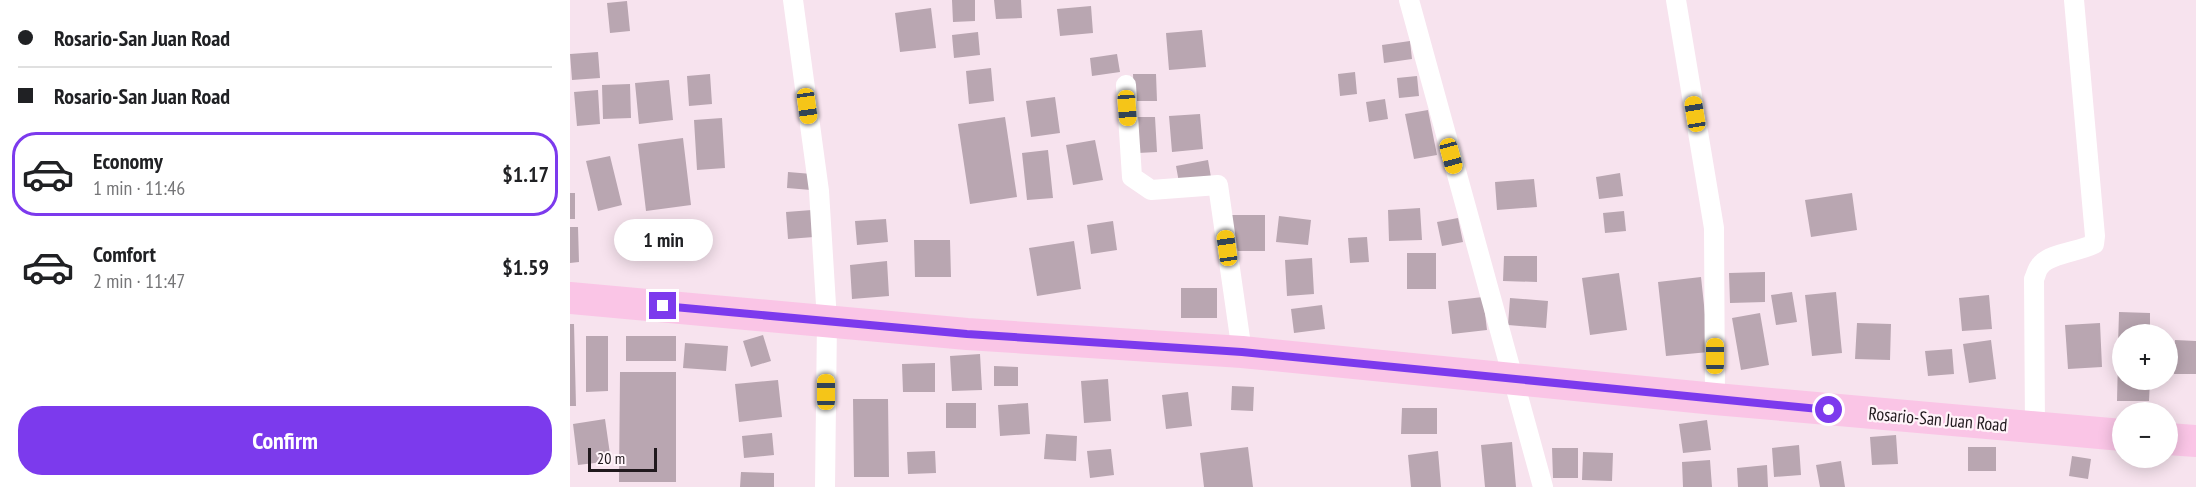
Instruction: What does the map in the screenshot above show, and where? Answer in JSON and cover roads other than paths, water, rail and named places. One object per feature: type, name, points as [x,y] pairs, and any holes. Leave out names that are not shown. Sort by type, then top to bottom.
[{"type":"main road","name":"Rosario-San Juan Road","points":[[570,298],[967,334],[1242,352],[1715,399],[2112,434]]},
{"type":"main road","points":[[2178,440],[2196,441]]},
{"type":"street","points":[[793,0],[819,191],[827,321],[825,487]]},
{"type":"street","points":[[1409,0],[1544,487]]},
{"type":"street","points":[[1676,0],[1714,228],[1715,399]]},
{"type":"street","points":[[2036,428],[2034,279],[2040,265],[2045,261],[2051,257],[2085,249],[2094,244],[2095,236],[2074,0]]},
{"type":"street","points":[[1125,85],[1132,177],[1151,190],[1218,185],[1242,352]]}]
